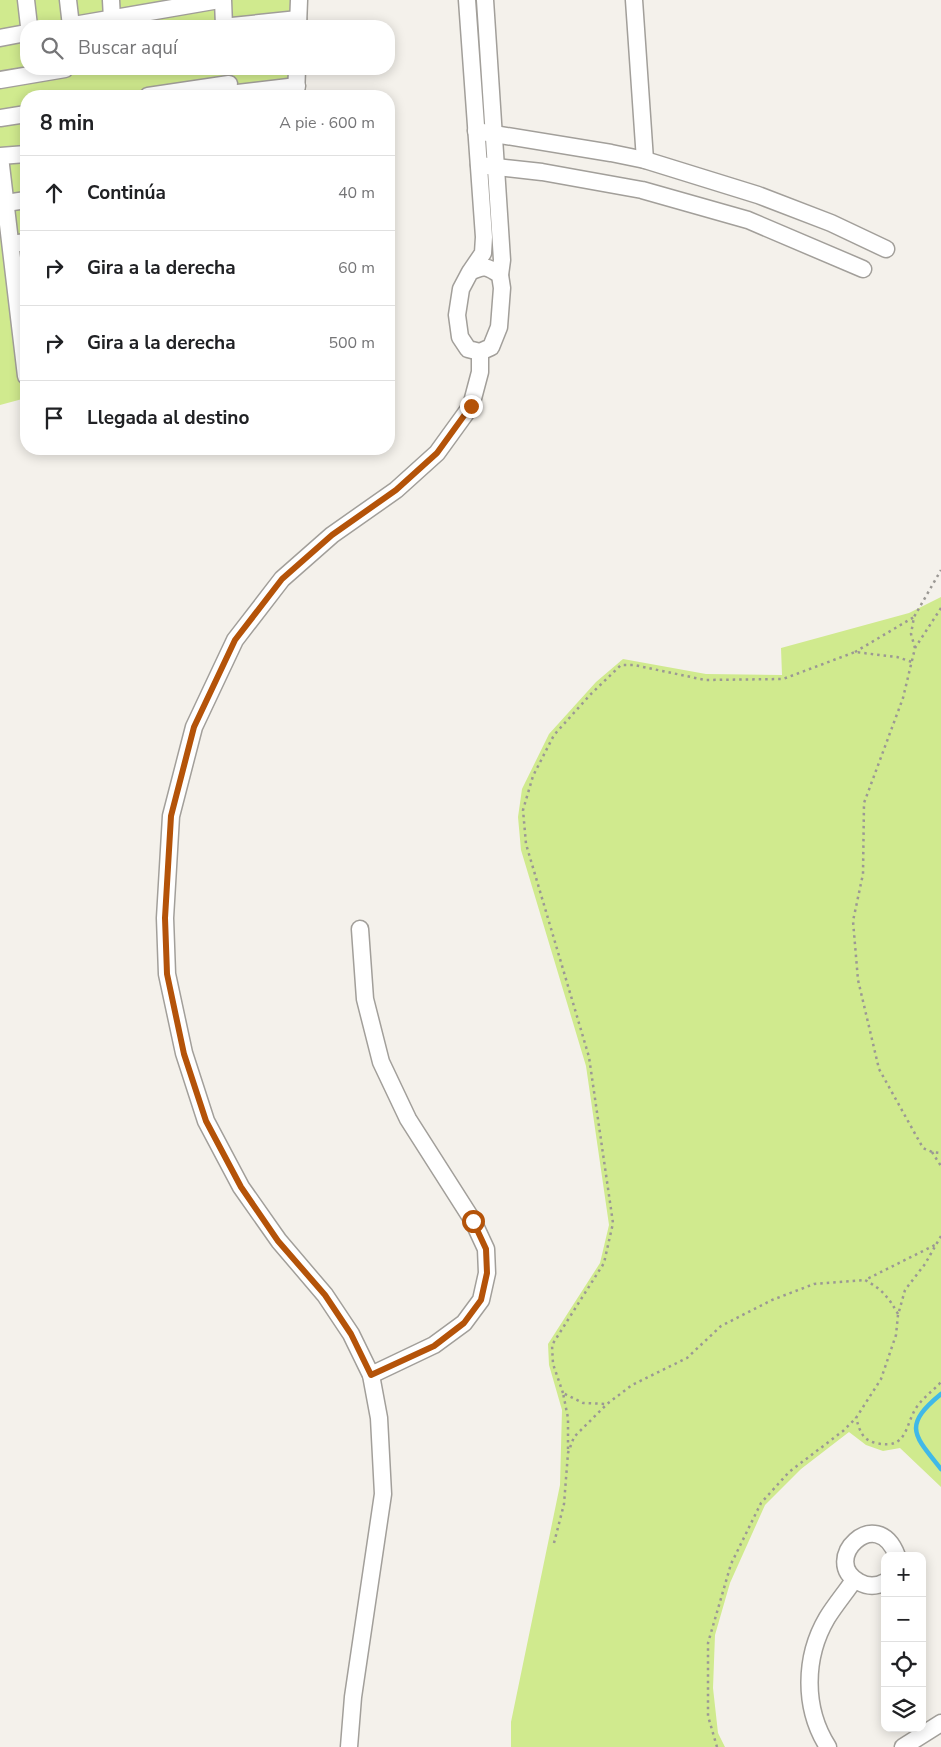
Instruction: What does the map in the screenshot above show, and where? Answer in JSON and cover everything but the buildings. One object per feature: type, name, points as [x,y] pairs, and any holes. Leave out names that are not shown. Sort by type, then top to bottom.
[{"type":"street","points":[[28,0],[29,20]]},
{"type":"street","points":[[68,0],[69,20]]},
{"type":"street","points":[[111,0],[112,18]]},
{"type":"street","points":[[101,20],[153,6],[221,0],[223,20]]},
{"type":"street","points":[[298,0],[298,20]]},
{"type":"street","points":[[467,0],[484,236],[483,253],[470,272],[462,289],[457,315],[460,337],[468,349],[480,352],[491,347],[499,327],[502,288],[500,276],[502,260],[485,0]]},
{"type":"street","points":[[634,0],[645,160]]},
{"type":"street","points":[[0,38],[20,35]]},
{"type":"street","points":[[0,80],[30,75]]},
{"type":"street","points":[[296,90],[297,75]]},
{"type":"street","points":[[197,90],[229,86],[283,90]]},
{"type":"street","points":[[0,118],[20,115]]},
{"type":"street","points":[[476,131],[645,160],[758,195],[831,223],[886,249]]},
{"type":"street","points":[[20,154],[0,156],[6,203],[18,243],[20,272]]},
{"type":"street","points":[[479,165],[542,172],[642,190],[748,220],[863,269]]},
{"type":"street","points":[[748,220],[758,195]]},
{"type":"street","points":[[6,203],[20,201]]},
{"type":"street","points":[[470,272],[481,267],[491,268],[500,276]]},
{"type":"street","points":[[349,1747],[353,1696],[383,1494],[379,1418],[371,1375],[351,1334],[325,1295],[278,1241],[241,1187],[206,1121],[184,1054],[167,974],[165,918],[171,816],[194,727],[235,640],[282,579],[332,535],[396,490],[437,453],[471,406],[480,372],[480,352]]},
{"type":"street","points":[[360,929],[365,999],[381,1062],[408,1119],[473,1221],[486,1249],[487,1273],[481,1300],[464,1323],[434,1346],[371,1375]]},
{"type":"street","points":[[881,1584],[865,1586],[854,1580],[847,1570],[846,1557],[850,1545],[860,1537],[872,1534],[884,1537],[893,1545],[896,1552]]},
{"type":"street","points":[[828,1747],[818,1732],[811,1707],[809,1677],[815,1647],[827,1618],[854,1580]]},
{"type":"street","points":[[903,1747],[941,1724]]},
{"type":"path","points":[[915,648],[911,634],[914,617],[941,570]]},
{"type":"path","points":[[941,608],[915,648],[903,698],[864,803],[863,874],[853,921],[858,980],[879,1069],[923,1148],[941,1153]]},
{"type":"path","points":[[554,1543],[564,1504],[568,1453],[568,1418],[563,1393],[553,1364],[552,1345],[604,1263],[613,1223],[589,1057],[526,844],[523,810],[533,776],[554,735],[590,695],[621,665],[634,665],[705,680],[783,679],[855,652],[914,617]]},
{"type":"path","points":[[855,652],[897,657],[912,662]]},
{"type":"path","points":[[932,1152],[941,1166]]},
{"type":"path","points":[[717,1747],[708,1716],[708,1643],[731,1564],[761,1503],[789,1472],[843,1431],[856,1418],[881,1379],[896,1335],[898,1314],[905,1290],[925,1264],[941,1236]]},
{"type":"path","points":[[568,1453],[574,1438],[607,1404],[632,1385],[687,1358],[720,1326],[772,1300],[814,1284],[865,1280],[938,1243]]},
{"type":"path","points":[[865,1280],[878,1287],[890,1300],[898,1314]]},
{"type":"path","points":[[856,1418],[860,1432],[868,1441],[886,1445],[898,1442],[907,1430],[918,1405],[941,1382]]},
{"type":"path","points":[[563,1393],[583,1403],[607,1404]]},
{"type":"green space","points":[[0,0],[306,0],[306,20],[20,20],[20,75],[305,75],[305,90],[20,90],[20,400],[0,405]]},
{"type":"green space","points":[[941,597],[941,1487],[900,1448],[883,1451],[866,1445],[849,1432],[801,1469],[765,1505],[730,1583],[715,1635],[713,1688],[718,1733],[725,1747],[511,1747],[511,1722],[560,1485],[562,1410],[549,1365],[548,1344],[600,1263],[609,1225],[586,1066],[521,850],[518,817],[522,789],[549,734],[596,682],[623,659],[706,674],[782,675],[781,648],[909,613]]},
{"type":"waterway","points":[[941,1394],[921,1414],[916,1431],[924,1447],[941,1469]]},
{"type":"route","points":[[471,406],[437,453],[396,490],[332,535],[282,579],[235,640],[194,727],[171,816],[165,918],[167,974],[184,1054],[206,1121],[241,1187],[278,1241],[325,1295],[351,1334],[371,1375],[434,1346],[464,1323],[481,1300],[487,1273],[486,1249],[473,1221]]}]
